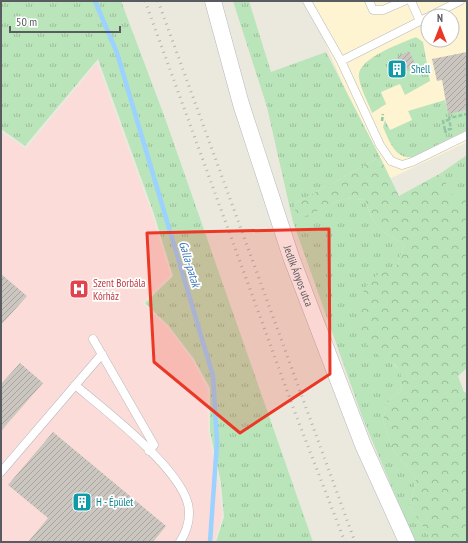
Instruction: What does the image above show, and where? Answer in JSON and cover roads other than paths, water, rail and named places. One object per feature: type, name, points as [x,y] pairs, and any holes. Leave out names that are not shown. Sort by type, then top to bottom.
[{"type":"street","name":"Jedlik Ányos utca","points":[[213,1],[241,104],[291,257],[363,445],[407,542]]},
{"type":"lane","points":[[307,1],[341,61],[380,145],[391,161],[402,165],[412,162],[467,134]]},
{"type":"lane","points":[[369,1],[374,10],[383,10],[404,1]]},
{"type":"lane","points":[[411,1],[420,11]]},
{"type":"lane","points":[[446,8],[460,1]]},
{"type":"lane","points":[[341,61],[420,21]]},
{"type":"lane","points":[[93,339],[154,445],[149,451]]},
{"type":"lane","points":[[1,472],[102,354]]},
{"type":"lane","points":[[75,385],[166,467],[178,484],[188,504],[189,525],[180,542]]},
{"type":"waterway","name":"Galla-patak","points":[[95,1],[117,53],[213,376],[217,442],[210,542]]},
{"type":"railway","points":[[145,1],[297,418],[345,542]]},
{"type":"railway","points":[[158,1],[355,542]]},
{"type":"place","name":"Shell","points":[[397,69]]},
{"type":"place","name":"Szent Borbála Kórház","points":[[79,289]]},
{"type":"place","name":"H - Épület","points":[[82,502]]}]
